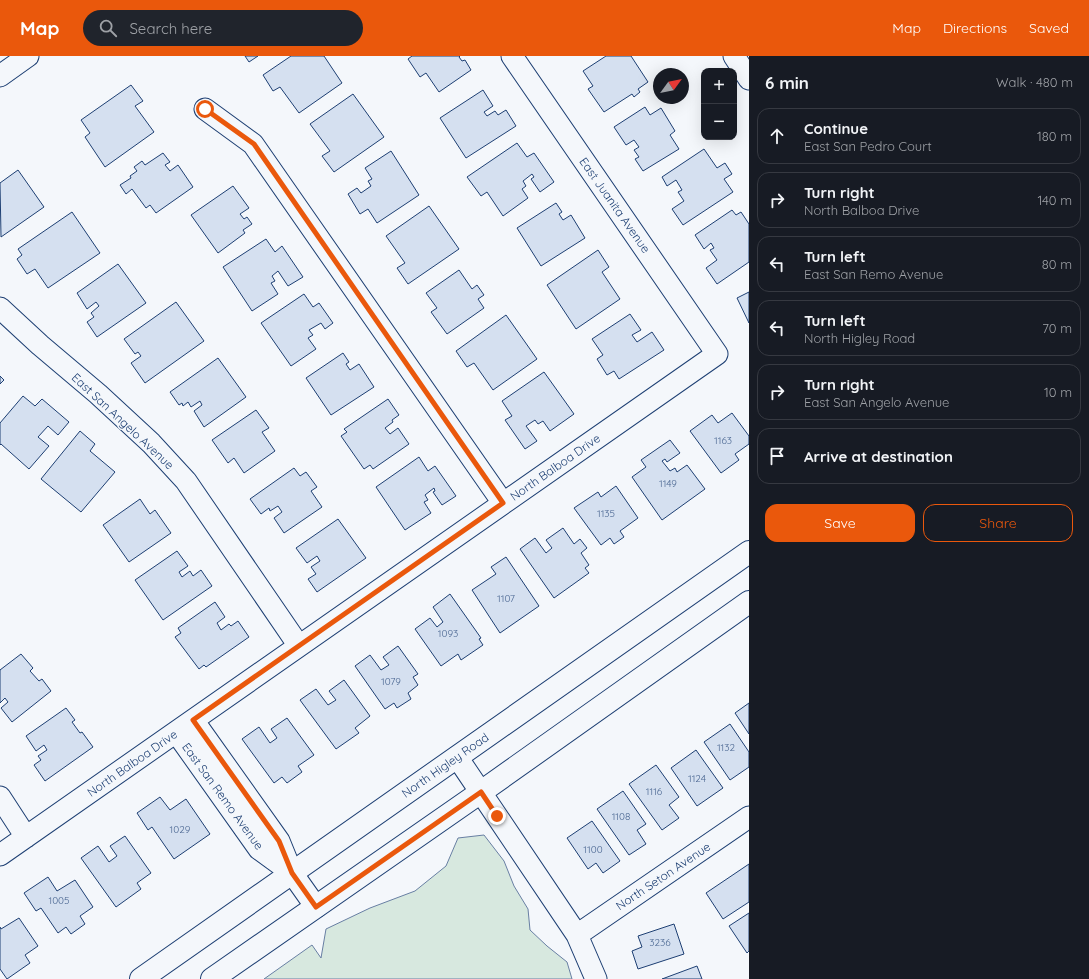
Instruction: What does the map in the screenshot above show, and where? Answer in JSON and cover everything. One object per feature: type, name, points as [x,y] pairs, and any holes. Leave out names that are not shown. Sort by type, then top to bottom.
[{"type":"main road","name":"North Higley Road","points":[[141,979],[749,552]]},
{"type":"main road","points":[[212,979],[481,792],[749,602]]},
{"type":"street","points":[[0,76],[28,56]]},
{"type":"street","points":[[734,56],[749,79]]},
{"type":"street","name":"East Juanita Avenue","points":[[514,57],[717,354]]},
{"type":"street","points":[[205,109],[254,144],[503,503]]},
{"type":"street","name":"East San Angelo Avenue","points":[[0,308],[40,345],[98,394],[151,443],[186,481],[299,646]]},
{"type":"street","name":"North Balboa Drive","points":[[0,855],[717,354]]},
{"type":"street","name":"East San Remo Avenue","points":[[193,720],[279,841],[292,873],[316,907]]},
{"type":"street","name":"East San Remo Avenue","points":[[176,732],[260,849],[292,873]]},
{"type":"street","points":[[457,757],[577,935],[596,979]]},
{"type":"street","points":[[0,797],[26,837]]},
{"type":"street","name":"North Seton Avenue","points":[[577,935],[749,817]]},
{"type":"shaded area","points":[[484,835],[504,861],[514,886],[528,909],[530,930],[567,962],[572,979],[264,979],[312,945],[321,958],[326,929],[370,908],[415,891],[446,866],[458,838]]},
{"type":"building","points":[[245,56],[258,56],[249,62]]},
{"type":"building","points":[[291,56],[324,56],[342,83],[299,113],[280,87],[273,91],[263,75]]},
{"type":"building","points":[[412,56],[460,56],[459,57],[462,61],[465,60],[471,70],[439,92],[426,73],[420,77],[408,59]]},
{"type":"building","points":[[606,56],[631,56],[648,82],[638,89],[640,92],[634,97],[632,94],[604,112],[588,89],[593,86],[583,71]]},
{"type":"building","points":[[131,85],[143,101],[135,106],[154,132],[105,167],[85,137],[90,133],[81,120]]},
{"type":"building","points":[[483,90],[493,106],[484,112],[487,116],[495,111],[498,115],[506,110],[516,126],[466,158],[440,118]]},
{"type":"building","points":[[353,94],[384,137],[334,172],[322,156],[330,151],[310,124]]},
{"type":"building","points":[[645,107],[650,115],[661,108],[675,131],[670,135],[679,149],[643,171],[635,159],[639,157],[634,150],[639,147],[634,140],[626,145],[614,127]]},
{"type":"building","points":[[517,143],[527,157],[534,153],[554,182],[540,192],[531,179],[534,177],[532,174],[523,181],[526,186],[522,189],[528,198],[503,216],[487,192],[481,196],[467,177]]},
{"type":"building","points":[[704,149],[717,168],[725,163],[732,174],[724,179],[733,192],[683,225],[672,209],[684,201],[678,192],[682,190],[676,180],[667,186],[662,177]]},
{"type":"building","points":[[391,151],[419,195],[377,223],[368,209],[360,214],[348,194],[357,188],[361,193],[371,186],[368,181],[372,179],[365,168]]},
{"type":"building","points":[[163,153],[170,162],[165,165],[170,171],[178,165],[193,187],[156,213],[150,205],[146,208],[132,189],[126,194],[120,185],[131,178],[130,176],[137,171],[134,167],[142,161],[145,165]]},
{"type":"building","points":[[18,170],[44,207],[1,237],[0,183]]},
{"type":"building","points":[[233,186],[249,208],[240,214],[244,219],[247,217],[252,224],[243,230],[245,233],[218,253],[191,215]]},
{"type":"building","points":[[556,203],[562,212],[559,214],[563,220],[571,215],[585,238],[541,266],[517,228]]},
{"type":"building","points":[[429,206],[459,249],[408,284],[397,268],[405,263],[386,236]]},
{"type":"building","points":[[732,210],[736,215],[741,212],[749,224],[749,262],[717,284],[706,268],[717,260],[710,250],[714,248],[711,243],[704,249],[695,235]]},
{"type":"building","points":[[72,212],[100,253],[48,288],[35,269],[27,274],[17,259],[22,255],[18,249]]},
{"type":"building","points":[[266,239],[275,252],[282,246],[303,277],[288,286],[278,271],[272,276],[275,281],[271,283],[278,294],[252,311],[223,267]]},
{"type":"building","points":[[598,250],[609,267],[602,272],[620,299],[576,329],[547,285]]},
{"type":"building","points":[[118,264],[146,303],[97,337],[87,322],[94,317],[91,313],[99,306],[96,302],[87,309],[77,293]]},
{"type":"building","points":[[459,270],[472,289],[477,285],[484,295],[478,299],[484,308],[447,334],[431,312],[437,308],[426,293]]},
{"type":"building","points":[[749,292],[749,323],[737,298]]},
{"type":"building","points":[[304,294],[313,307],[319,303],[333,323],[325,329],[321,323],[309,330],[313,335],[308,338],[316,349],[291,366],[261,323]]},
{"type":"building","points":[[176,302],[204,341],[145,383],[131,363],[141,356],[138,352],[135,354],[124,339]]},
{"type":"building","points":[[630,314],[641,330],[632,335],[637,342],[652,332],[664,350],[619,379],[614,371],[607,375],[597,359],[603,355],[592,339]]},
{"type":"building","points":[[506,315],[537,359],[493,390],[474,363],[467,367],[456,351]]},
{"type":"building","points":[[343,353],[349,362],[346,364],[350,370],[359,364],[374,387],[331,415],[306,378]]},
{"type":"building","points":[[218,358],[246,397],[204,427],[194,411],[202,405],[200,401],[191,407],[188,402],[183,406],[182,403],[179,405],[170,392]]},
{"type":"building","points":[[544,372],[574,414],[550,431],[543,421],[538,424],[535,420],[526,426],[537,441],[525,449],[505,420],[512,416],[502,401]]},
{"type":"building","points":[[0,376],[4,380],[0,384]]},
{"type":"building","points":[[23,396],[35,406],[42,399],[69,422],[58,435],[48,426],[38,437],[49,446],[29,469],[1,444],[0,445],[0,423]]},
{"type":"building","points":[[388,399],[399,415],[385,428],[390,434],[398,428],[409,444],[373,469],[370,465],[364,469],[341,436],[347,432],[344,429]]},
{"type":"building","points":[[256,410],[269,428],[262,432],[275,451],[244,473],[234,458],[228,463],[212,440]]},
{"type":"building","points":[[732,413],[749,436],[749,444],[735,454],[739,460],[721,473],[690,431],[712,415],[718,423]]},
{"type":"building","points":[[80,431],[95,444],[90,451],[115,472],[81,512],[41,479]]},
{"type":"building","points":[[670,440],[680,453],[667,462],[665,459],[662,461],[670,471],[675,468],[677,472],[687,465],[705,489],[662,520],[632,477],[646,467],[641,460]]},
{"type":"building","points":[[419,457],[428,471],[435,466],[456,496],[442,505],[433,492],[435,491],[434,488],[425,495],[428,500],[424,502],[431,513],[405,530],[376,487]]},
{"type":"building","points":[[294,468],[300,476],[306,472],[317,487],[311,491],[322,507],[284,533],[274,518],[282,512],[278,506],[270,511],[269,508],[261,514],[250,499]]},
{"type":"building","points":[[616,486],[638,518],[620,531],[624,537],[614,544],[610,538],[601,545],[574,508],[598,492],[601,497]]},
{"type":"building","points":[[140,499],[150,514],[155,510],[171,533],[129,562],[103,525]]},
{"type":"building","points":[[338,519],[366,558],[317,592],[308,579],[316,574],[311,567],[320,561],[317,556],[307,563],[296,548]]},
{"type":"building","points":[[563,528],[574,544],[580,539],[587,548],[581,553],[589,565],[585,568],[589,573],[554,598],[520,549],[535,538],[546,553],[552,548],[546,540]]},
{"type":"building","points":[[177,551],[188,566],[179,572],[182,577],[190,571],[193,576],[201,570],[212,586],[163,620],[135,580]]},
{"type":"building","points":[[506,557],[539,606],[500,633],[472,590],[496,574],[491,567]]},
{"type":"building","points":[[450,594],[481,638],[479,639],[483,645],[461,660],[458,654],[441,666],[415,629],[430,618],[437,627],[443,622],[433,607]]},
{"type":"building","points":[[215,602],[225,617],[217,623],[221,630],[229,624],[231,626],[238,621],[249,637],[206,667],[204,665],[199,669],[175,637],[181,633],[178,628]]},
{"type":"building","points":[[398,646],[418,674],[413,677],[418,685],[408,693],[411,699],[397,708],[394,703],[385,709],[355,666],[370,655],[381,670],[389,665],[383,657]]},
{"type":"building","points":[[21,654],[33,668],[30,671],[39,681],[42,679],[51,691],[12,722],[1,708],[8,702],[5,698],[0,703],[0,670]]},
{"type":"building","points":[[344,680],[370,716],[355,728],[359,733],[336,749],[300,700],[316,689],[328,705],[336,700],[329,691]]},
{"type":"building","points":[[749,703],[749,734],[735,713]]},
{"type":"building","points":[[66,708],[75,720],[72,722],[80,733],[82,732],[93,747],[45,781],[34,765],[41,760],[38,756],[47,750],[44,745],[36,751],[26,736]]},
{"type":"building","points":[[287,718],[314,755],[298,766],[302,772],[287,783],[282,777],[274,783],[242,739],[259,727],[270,743],[277,738],[271,729]]},
{"type":"building","points":[[730,724],[749,752],[749,767],[730,780],[704,742]]},
{"type":"building","points":[[696,750],[723,788],[697,806],[671,768]]},
{"type":"building","points":[[656,765],[679,797],[669,805],[679,818],[662,830],[629,784]]},
{"type":"building","points":[[623,791],[646,824],[637,830],[646,844],[629,855],[597,809]]},
{"type":"building","points":[[160,797],[170,810],[186,799],[210,834],[174,859],[152,827],[148,830],[137,813]]},
{"type":"building","points":[[592,821],[620,861],[603,873],[596,863],[588,869],[567,838]]},
{"type":"building","points":[[125,836],[151,873],[137,883],[141,889],[116,907],[81,858],[98,846],[109,862],[117,856],[110,846]]},
{"type":"building","points":[[749,864],[749,902],[723,919],[706,893]]},
{"type":"building","points":[[48,877],[57,891],[75,880],[93,907],[80,916],[85,924],[71,934],[66,927],[58,933],[41,908],[36,911],[24,893]]},
{"type":"building","points":[[749,913],[749,951],[747,953],[729,926]]},
{"type":"building","points":[[19,918],[38,946],[25,955],[30,963],[7,979],[0,969],[0,927],[1,929]]},
{"type":"building","points":[[674,924],[684,954],[638,969],[632,951],[642,947],[638,936]]},
{"type":"building","points":[[697,966],[702,979],[662,979]]},
{"type":"route","points":[[205,109],[254,144],[503,503],[193,720],[279,841],[292,873],[316,907],[481,792],[497,816]]}]
